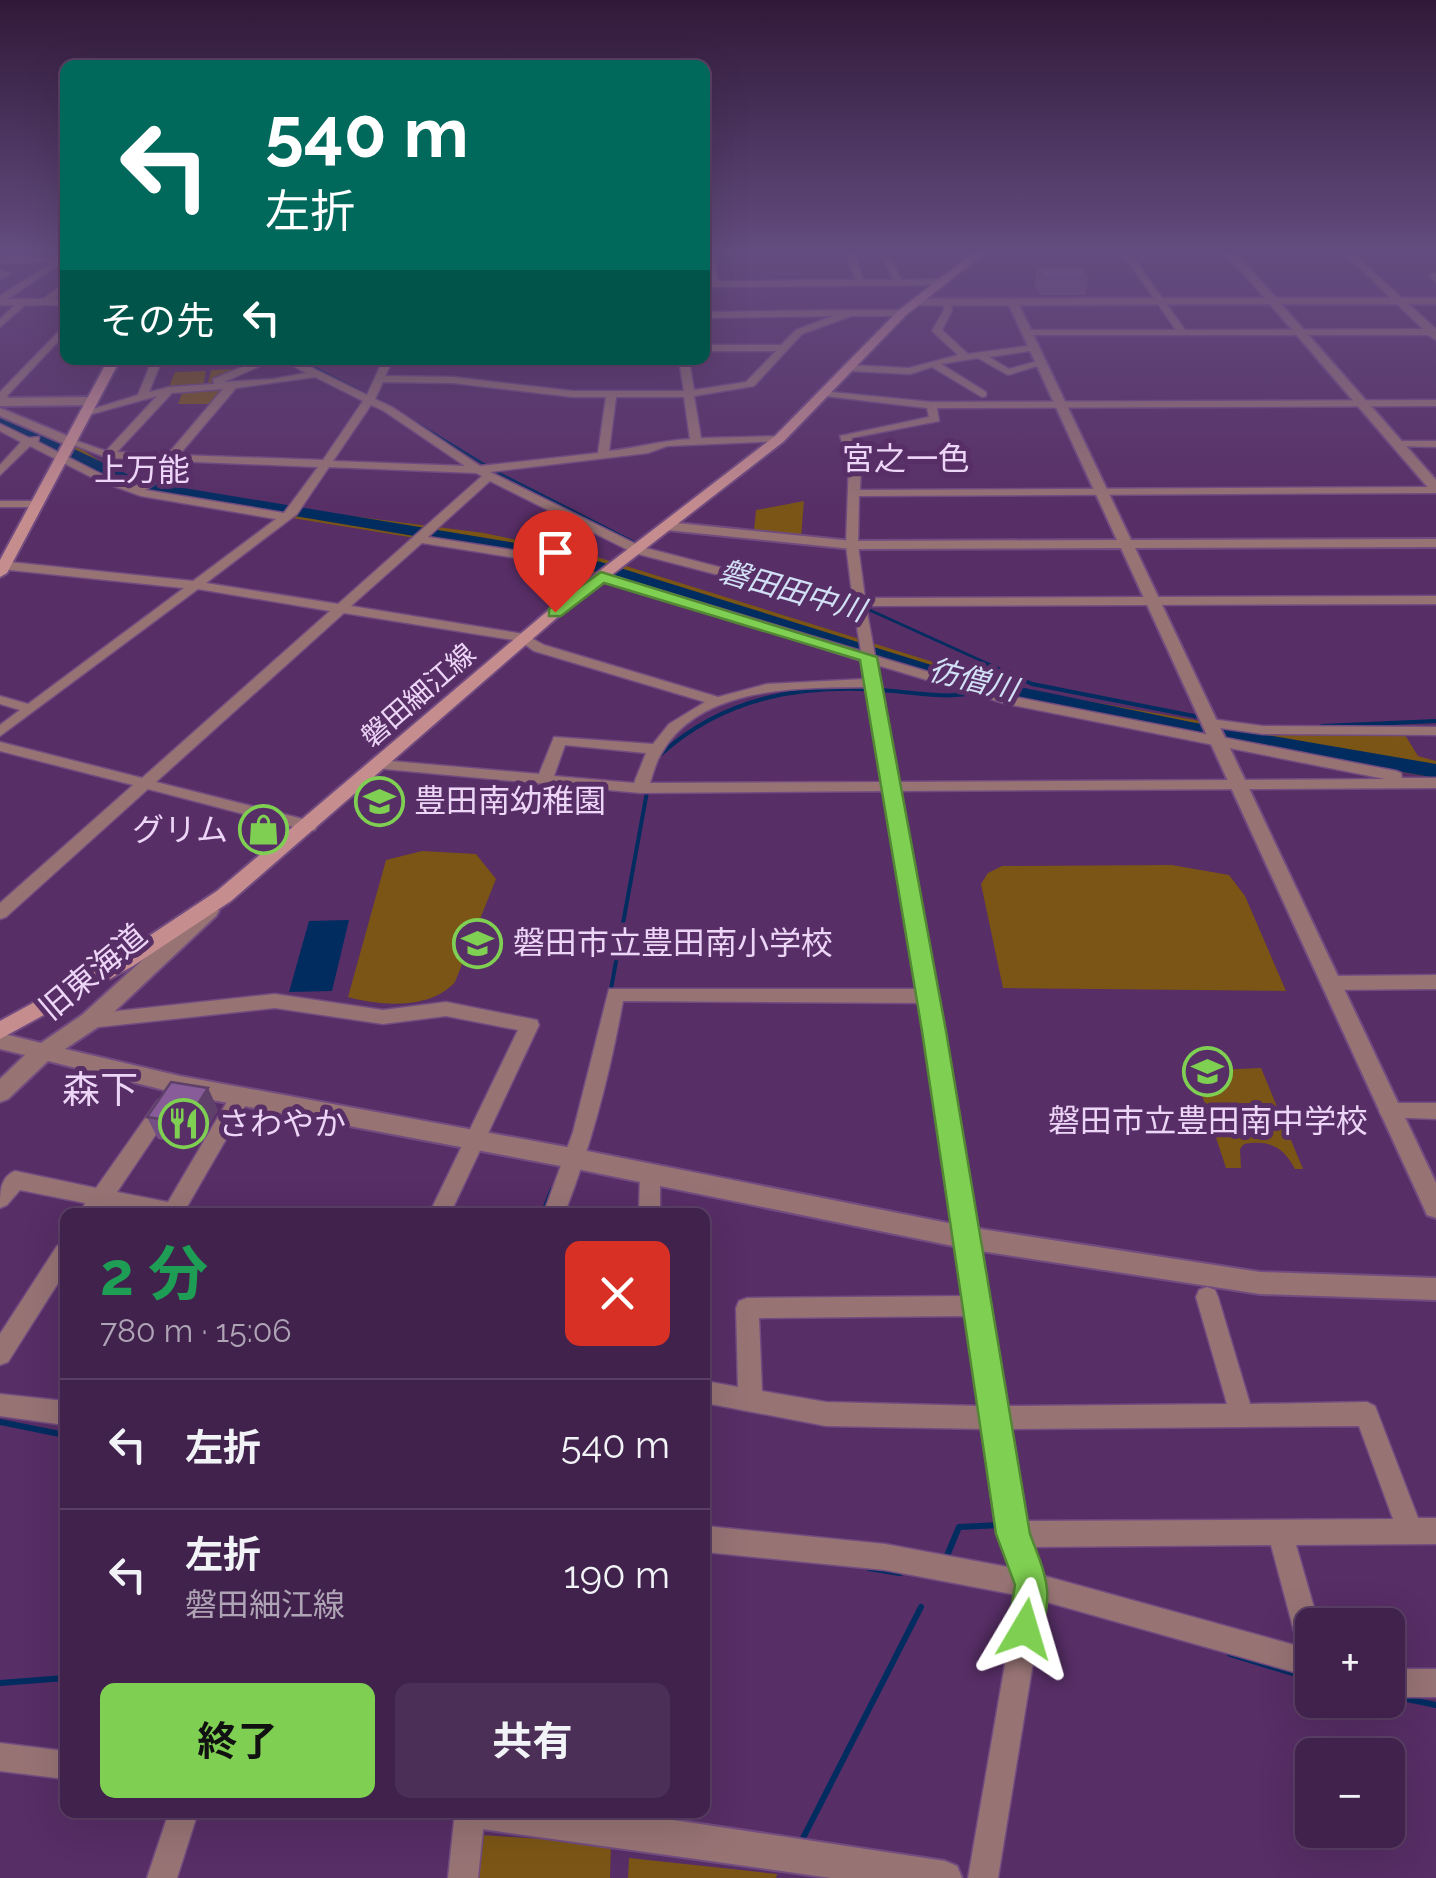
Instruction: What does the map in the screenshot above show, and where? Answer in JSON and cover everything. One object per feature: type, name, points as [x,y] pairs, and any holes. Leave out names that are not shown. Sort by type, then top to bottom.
[{"type":"main road","name":"磐田細江線","points":[[0,1031],[126,961],[224,896],[524,638],[779,439],[878,338]]},
{"type":"main road","points":[[2,568],[111,365]]},
{"type":"street","points":[[2,405],[1,397],[56,338]]},
{"type":"street","points":[[379,380],[453,380],[557,394],[686,394],[750,384],[794,338]]},
{"type":"street","points":[[945,338],[966,357]]},
{"type":"street","points":[[1030,338],[1436,1208]]},
{"type":"street","points":[[1305,338],[1436,489]]},
{"type":"street","points":[[710,348],[782,348]]},
{"type":"street","points":[[848,368],[903,371],[936,365],[942,360],[1034,348]]},
{"type":"street","points":[[43,352],[60,352]]},
{"type":"street","points":[[981,356],[1008,372],[1042,363]]},
{"type":"street","points":[[142,398],[155,365]]},
{"type":"street","points":[[228,386],[217,382],[256,365]]},
{"type":"street","points":[[298,365],[369,400],[484,473],[638,550],[860,605],[1436,600]]},
{"type":"street","points":[[0,732],[290,514],[328,464],[369,400],[386,365]]},
{"type":"street","points":[[684,365],[696,440]]},
{"type":"street","points":[[936,365],[982,394]]},
{"type":"street","points":[[903,371],[912,403]]},
{"type":"street","points":[[2,405],[89,407],[169,390],[316,374]]},
{"type":"street","points":[[135,490],[149,482],[228,386]]},
{"type":"street","points":[[108,455],[169,390]]},
{"type":"street","points":[[825,393],[932,405],[1436,403]]},
{"type":"street","points":[[603,456],[611,394]]},
{"type":"street","points":[[2,405],[50,433],[66,451],[135,490],[290,514]]},
{"type":"street","points":[[932,405],[935,418],[846,436],[855,461],[852,546],[868,657],[928,996],[1013,1534],[1032,1585],[983,1878]]},
{"type":"street","points":[[0,428],[28,442],[108,455],[484,473],[696,440],[779,439]]},
{"type":"street","points":[[0,472],[28,442],[50,433]]},
{"type":"street","points":[[1398,444],[1436,444]]},
{"type":"street","points":[[0,913],[346,608],[484,473]]},
{"type":"street","points":[[854,493],[1436,489]]},
{"type":"street","points":[[0,504],[36,504]]},
{"type":"street","points":[[667,526],[852,546],[1436,542]]},
{"type":"street","points":[[421,538],[544,559],[580,571]]},
{"type":"street","points":[[2,568],[194,585],[524,638],[539,648],[718,701]]},
{"type":"street","points":[[379,765],[640,788],[1436,783],[1007,700],[601,577]]},
{"type":"street","points":[[640,788],[646,761],[672,730],[718,701],[752,688],[793,682],[873,682]]},
{"type":"street","points":[[0,700],[31,709]]},
{"type":"street","points":[[1210,723],[1263,730],[1436,731]]},
{"type":"street","points":[[546,779],[559,740],[656,748]]},
{"type":"street","points":[[0,746],[309,826]]},
{"type":"street","name":"旧東海道","points":[[0,1093],[42,1053],[90,1021],[224,896]]},
{"type":"street","points":[[1330,983],[1436,982]]},
{"type":"street","points":[[557,1208],[577,1159],[598,1087],[614,994],[928,996]]},
{"type":"street","points":[[90,1021],[275,1001],[383,1016],[446,1009],[530,1025],[443,1208]]},
{"type":"street","points":[[0,1041],[180,1085],[577,1159],[968,1238],[1260,1282],[1436,1289]]},
{"type":"street","points":[[96,1205],[180,1085]]},
{"type":"street","points":[[175,1208],[242,1096]]},
{"type":"street","points":[[1389,1111],[1436,1110]]},
{"type":"street","points":[[649,1208],[650,1174]]},
{"type":"street","points":[[0,1199],[15,1180],[96,1205],[129,1208]]},
{"type":"street","points":[[0,1354],[60,1261]]},
{"type":"street","points":[[1207,1297],[1242,1416]]},
{"type":"street","points":[[750,1398],[746,1308],[978,1306]]},
{"type":"street","points":[[710,1393],[826,1414],[995,1418],[1367,1414],[1423,1531],[1013,1534]]},
{"type":"street","points":[[0,1405],[60,1408]]},
{"type":"street","points":[[1280,1532],[1301,1608]]},
{"type":"street","points":[[710,1539],[885,1558],[1032,1585],[1295,1658]]},
{"type":"street","points":[[1405,1683],[1436,1683]]},
{"type":"street","points":[[0,1757],[60,1764]]},
{"type":"street","points":[[162,1878],[182,1818]]},
{"type":"street","points":[[463,1878],[469,1818]]},
{"type":"street","points":[[580,1818],[613,1820],[794,1867],[944,1878]]},
{"type":"shaded area","points":[[238,369],[217,381],[227,386],[211,404],[178,404],[182,394],[166,394],[175,372],[206,371],[203,387],[207,387],[211,370]]},
{"type":"shaded area","points":[[0,413],[83,450],[125,478],[219,499],[484,533],[597,557],[1020,689],[1211,723],[1405,735],[1418,756],[1436,761],[1436,778],[1045,710],[544,559],[145,494],[0,427]]},
{"type":"shaded area","points":[[804,501],[801,538],[754,531],[756,510]]},
{"type":"shaded area","points":[[422,851],[476,854],[496,879],[455,982],[445,991],[419,1001],[390,1004],[348,997],[386,860]]},
{"type":"shaded area","points":[[1172,865],[1229,875],[1245,896],[1286,991],[1003,988],[981,884],[988,873],[1002,866]]},
{"type":"shaded area","points":[[1261,1068],[1303,1169],[1295,1169],[1274,1146],[1261,1143],[1244,1144],[1240,1149],[1241,1168],[1226,1168],[1194,1071]]},
{"type":"shaded area","points":[[468,1834],[611,1844],[610,1878],[463,1878]]},
{"type":"shaded area","points":[[629,1858],[777,1874],[776,1878],[628,1878]]},
{"type":"water","points":[[349,920],[332,991],[289,992],[309,921]]},
{"type":"building","points":[[171,1082],[208,1088],[186,1123],[147,1117]]},
{"type":"waterway","name":"磐田田中川","points":[[310,365],[385,404]]},
{"type":"waterway","name":"磐田田中川","points":[[397,411],[487,466]]},
{"type":"waterway","name":"彷僧川","points":[[0,418],[68,455],[138,485],[510,547],[595,566],[966,682],[1191,728],[1436,771]]},
{"type":"waterway","name":"磐田田中川","points":[[495,471],[638,544]]},
{"type":"waterway","name":"磐田田中川","points":[[820,594],[840,599]]},
{"type":"waterway","name":"磐田田中川","points":[[863,607],[993,666]]},
{"type":"waterway","name":"磐田田中川","points":[[987,664],[1032,684],[1204,718]]},
{"type":"waterway","points":[[660,755],[685,735],[740,706],[798,692],[861,689],[956,695],[993,687]]},
{"type":"waterway","name":"磐田田中川","points":[[1322,726],[1436,721]]},
{"type":"waterway","points":[[611,989],[647,792]]},
{"type":"waterway","points":[[545,1208],[552,1189]]},
{"type":"waterway","points":[[0,1422],[60,1434]]},
{"type":"waterway","points":[[946,1558],[959,1527],[1001,1525]]},
{"type":"waterway","points":[[869,1568],[900,1573]]},
{"type":"waterway","points":[[800,1844],[921,1607]]},
{"type":"waterway","points":[[1230,1654],[1295,1674]]},
{"type":"waterway","points":[[0,1683],[60,1678]]},
{"type":"waterway","points":[[1405,1699],[1436,1705]]},
{"type":"place","name":"豊田南幼稚園","points":[[379,801]]},
{"type":"place","name":"グリム","points":[[263,830]]},
{"type":"place","name":"磐田市立豊田南小学校","points":[[478,943]]},
{"type":"place","name":"磐田市立豊田南中学校","points":[[1208,1071]]},
{"type":"place","name":"さわやか","points":[[183,1124]]},
{"type":"district","name":"宮之一色","points":[[906,459]]},
{"type":"district","name":"上万能","points":[[142,470]]},
{"type":"district","name":"森下","points":[[100,1090]]},
{"type":"route","points":[[555,612],[601,577],[868,657],[934,1031],[1013,1534],[1032,1585],[1025,1629]]}]
